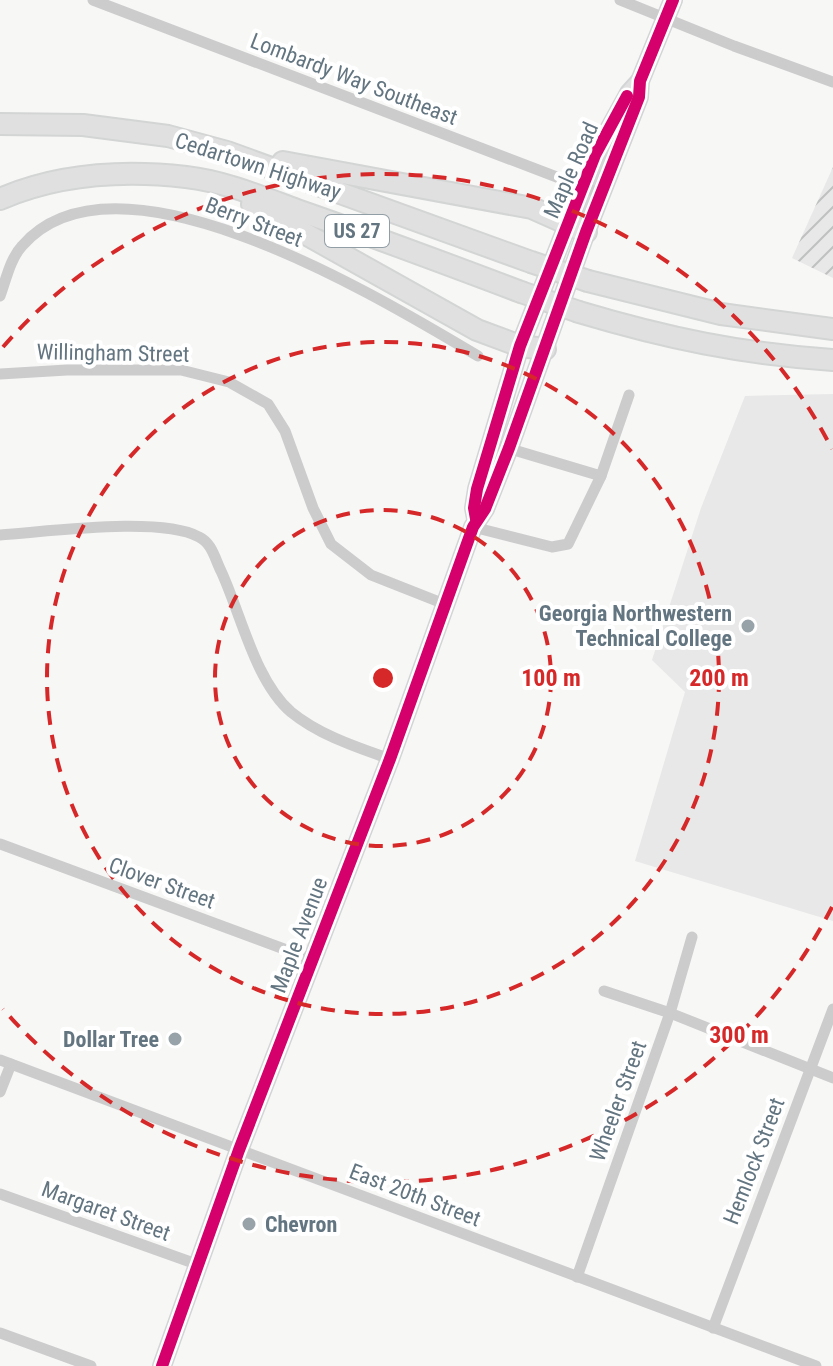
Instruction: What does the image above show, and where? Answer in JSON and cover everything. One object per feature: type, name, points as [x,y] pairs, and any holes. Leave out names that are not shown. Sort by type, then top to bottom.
[{"type":"highway","name":"Cedartown Highway","points":[[0,124],[83,125],[168,136],[227,152],[588,281],[721,314],[833,329]]},
{"type":"highway","points":[[227,152],[532,208],[577,228]]},
{"type":"highway","name":"Cedartown Highway","points":[[0,199],[27,187],[82,177],[134,173],[189,177],[277,202],[521,292],[647,332],[771,356],[833,360]]},
{"type":"highway","points":[[189,177],[261,209],[477,330],[520,346],[545,349]]},
{"type":"main road","name":"Maple Road","points":[[546,280],[601,194],[639,97],[640,81],[673,0]]},
{"type":"main road","name":"Maple Road","points":[[568,285],[583,187],[595,155],[629,93],[640,81]]},
{"type":"main road","name":"Maple Avenue","points":[[475,523],[475,499],[490,443],[520,346],[546,280]]},
{"type":"main road","name":"Maple Avenue","points":[[162,1366],[239,1150],[390,759],[475,523],[485,509],[509,448],[568,285]]},
{"type":"street","points":[[620,0],[833,82]]},
{"type":"street","name":"Lombardy Way Southeast","points":[[97,1],[601,194]]},
{"type":"street","name":"Berry Street","points":[[0,296],[21,247],[57,220],[88,210],[129,209],[173,214],[260,242],[341,280],[478,356]]},
{"type":"street","name":"Willingham Street","points":[[0,374],[67,370],[181,370],[229,382],[268,404],[285,431],[313,508],[331,544],[371,575],[447,605]]},
{"type":"street","points":[[475,523],[552,547],[568,544],[601,476],[629,395]]},
{"type":"street","points":[[490,443],[601,476]]},
{"type":"street","points":[[0,535],[72,528],[175,528],[197,536],[208,543],[257,662],[291,712],[341,741],[390,759]]},
{"type":"street","name":"Clover Street","points":[[0,844],[311,959]]},
{"type":"street","name":"Wheeler Street","points":[[577,1277],[670,1013],[692,937]]},
{"type":"street","points":[[604,991],[670,1013],[833,1078]]},
{"type":"street","name":"Hemlock Street","points":[[713,1328],[833,1009]]},
{"type":"street","points":[[0,1092],[5,1062]]},
{"type":"street","name":"East 20th Street","points":[[5,1062],[816,1366]]},
{"type":"street","name":"Margaret Street","points":[[0,1194],[199,1265]]},
{"type":"street","points":[[0,1333],[91,1366]]},
{"type":"shaded area","points":[[833,167],[833,278],[792,258]]},
{"type":"shaded area","name":"Georgia Northwestern Technical College","points":[[833,394],[833,921],[635,861],[685,692],[652,660],[701,508],[745,396]]},
{"type":"cycle path","points":[[162,1366],[239,1150],[390,759],[473,527],[485,509],[509,448],[586,232],[639,97],[640,81],[673,0]]},
{"type":"cycle path","points":[[476,519],[477,489],[520,346],[595,155],[627,96]]},
{"type":"place","name":"Georgia Northwestern Technical College","points":[[748,626]]},
{"type":"place","name":"Dollar Tree","points":[[175,1039]]},
{"type":"place","name":"Chevron","points":[[249,1224]]}]
